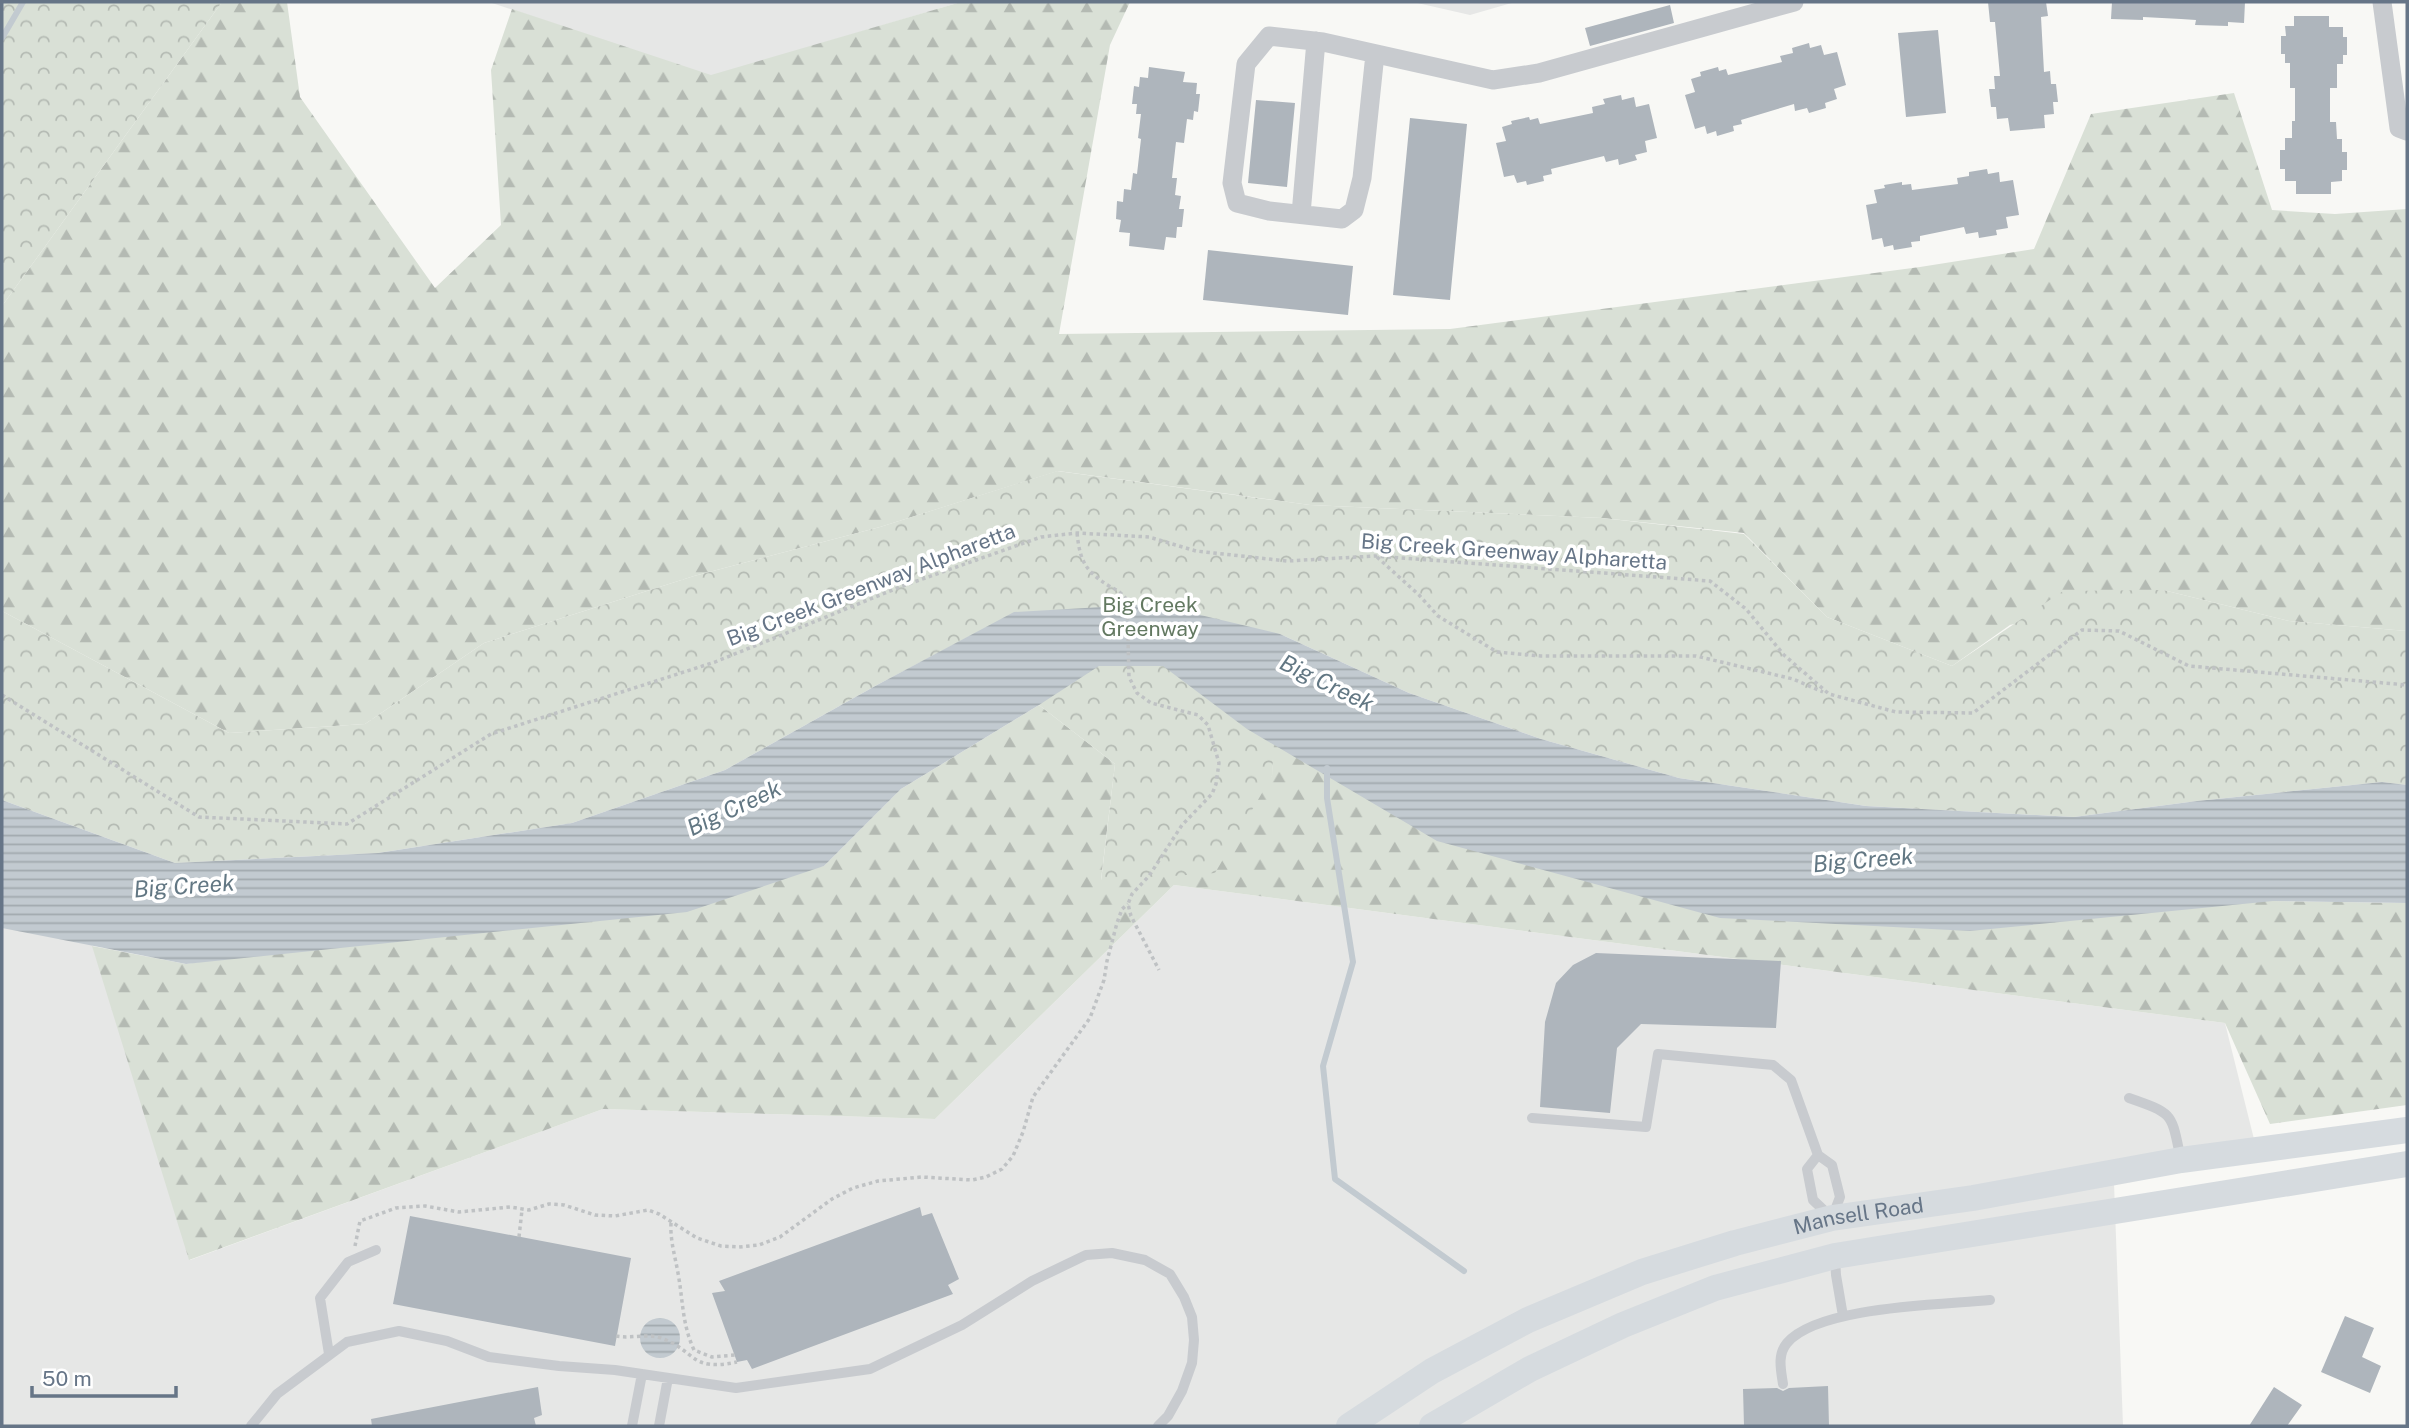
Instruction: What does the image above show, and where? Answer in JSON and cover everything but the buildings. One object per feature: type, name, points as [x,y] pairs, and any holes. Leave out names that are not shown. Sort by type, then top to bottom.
[{"type":"main road","name":"Mansell Road","points":[[1349,1426],[1432,1371],[1528,1320],[1642,1272],[1735,1243],[1832,1218],[1973,1198],[2181,1160],[2407,1130]]},
{"type":"main road","name":"Mansell Road","points":[[1432,1426],[1530,1369],[1622,1325],[1715,1288],[1835,1256],[2407,1164]]},
{"type":"main road","points":[[1832,1218],[1835,1256]]},
{"type":"street","points":[[1375,54],[1362,178],[1354,210],[1342,219],[1269,211],[1237,203],[1232,183],[1246,64],[1269,36],[1316,41],[1375,54],[1493,80],[1539,73],[1794,2]]},
{"type":"street","points":[[2382,2],[2399,128],[2407,131]]},
{"type":"street","points":[[1301,214],[1316,41]]},
{"type":"lane","points":[[1532,1118],[1646,1126],[1658,1054],[1773,1065],[1791,1080],[1818,1155],[1832,1165],[1840,1197],[1832,1218],[1813,1200],[1807,1170],[1818,1155]]},
{"type":"lane","points":[[2129,1098],[2163,1110],[2173,1124],[2181,1160]]},
{"type":"lane","points":[[328,1354],[320,1298],[348,1262],[376,1251]]},
{"type":"lane","points":[[251,1426],[277,1394],[328,1354],[347,1342],[399,1331],[447,1341],[489,1357],[642,1374],[736,1388],[870,1369],[962,1325],[1032,1282],[1086,1255],[1112,1253],[1145,1260],[1170,1274],[1192,1317],[1192,1363],[1182,1391],[1168,1416],[1158,1426]]},
{"type":"lane","points":[[1835,1256],[1843,1316]]},
{"type":"lane","points":[[1783,1384],[1779,1360],[1787,1343],[1822,1322],[1843,1316],[1990,1300]]},
{"type":"lane","points":[[632,1426],[642,1374]]},
{"type":"lane","points":[[659,1426],[668,1378]]},
{"type":"path","name":"Big Creek Greenway Alpharetta","points":[[2,695],[199,817],[347,824],[491,734],[715,662],[900,587],[1041,537],[1077,533],[1149,537],[1196,551],[1287,561],[1375,556],[1710,581],[1746,609],[1784,655],[1829,694],[1896,712],[1973,713],[2082,631],[2119,631],[2189,666],[2407,685]]},
{"type":"path","points":[[1077,533],[1079,554],[1086,567],[1122,593],[1127,600],[1129,677],[1137,693],[1151,703],[1198,715],[1208,725],[1219,763],[1212,794],[1182,825],[1149,876],[1132,894],[1128,905],[1159,970]]},
{"type":"path","points":[[1375,556],[1419,595],[1438,616],[1497,652],[1541,656],[1696,656],[1793,679],[1829,694]]},
{"type":"path","points":[[353,1260],[360,1221],[396,1208],[425,1206],[458,1212],[510,1207],[529,1210],[548,1204],[564,1205],[595,1215],[615,1216],[648,1210],[697,1238],[721,1246],[759,1245],[780,1237],[832,1199],[853,1188],[878,1181],[922,1177],[972,1180],[986,1177],[1002,1169],[1013,1156],[1033,1097],[1090,1018],[1104,980],[1117,923],[1122,909],[1128,905]]},
{"type":"path","points":[[519,1237],[522,1210]]},
{"type":"path","points":[[671,1223],[670,1235],[685,1327],[694,1350],[712,1357],[735,1355]]},
{"type":"path","points":[[617,1336],[657,1336],[699,1362],[709,1365],[737,1362]]},
{"type":"shaded area","points":[[489,2],[961,2],[711,76]]},
{"type":"shaded area","points":[[1413,2],[1515,2],[1470,15]]},
{"type":"shaded area","points":[[1174,885],[2225,1023],[2258,1155],[2114,1183],[2123,1426],[2,1426],[2,901],[89,934],[190,1260],[603,1109],[935,1119]]},
{"type":"green space","points":[[2,2],[222,2],[2,306]]},
{"type":"green space","points":[[222,2],[287,2],[300,97],[435,288],[501,225],[491,70],[512,9],[711,75],[961,2],[1130,2],[1110,45],[1059,334],[1450,329],[1920,267],[2034,249],[2091,114],[2234,93],[2272,210],[2335,214],[2407,209],[2407,631],[2289,621],[2163,590],[2010,625],[1952,666],[1827,617],[1744,533],[1602,518],[1310,505],[1058,471],[880,527],[694,576],[484,643],[365,724],[229,733],[2,611],[2,306]]},
{"type":"green space","name":"Big Creek Greenway","points":[[1057,471],[1310,505],[1602,518],[1744,534],[1827,617],[1952,666],[2063,591],[2163,590],[2289,621],[2407,631],[2407,785],[2382,782],[2074,817],[1866,806],[1679,778],[1541,739],[1409,693],[1280,634],[1272,776],[1215,873],[1101,881],[1115,764],[1039,705],[1014,613],[877,685],[725,770],[572,823],[378,853],[175,863],[2,800],[2,611],[229,733],[365,724],[484,643],[694,576],[880,527]]},
{"type":"green space","points":[[1039,705],[1115,764],[1101,880],[1272,776],[1273,744],[2273,901],[2407,903],[2407,1105],[2270,1124],[2225,1023],[1174,885],[935,1119],[603,1109],[189,1260],[92,946],[186,964],[824,866],[901,789]]},
{"type":"water","name":"Big Creek","points":[[1154,604],[1280,634],[1409,693],[1541,739],[1679,778],[1866,806],[2074,817],[2382,782],[2407,785],[2407,903],[2273,901],[1970,931],[1720,918],[1437,841],[1247,729],[1163,666],[1099,666],[901,789],[824,866],[687,912],[186,964],[2,928],[2,800],[175,863],[378,853],[572,823],[725,770],[1014,612]]},
{"type":"water","points":[[660,1318],[668,1319],[674,1324],[679,1330],[679,1346],[674,1352],[668,1357],[660,1358],[652,1357],[646,1352],[641,1346],[640,1338],[641,1330],[646,1324],[652,1319]]},
{"type":"waterway","points":[[2,38],[23,2]]},
{"type":"waterway","points":[[1327,768],[1327,798],[1353,962],[1323,1066],[1335,1179],[1464,1271]]}]
